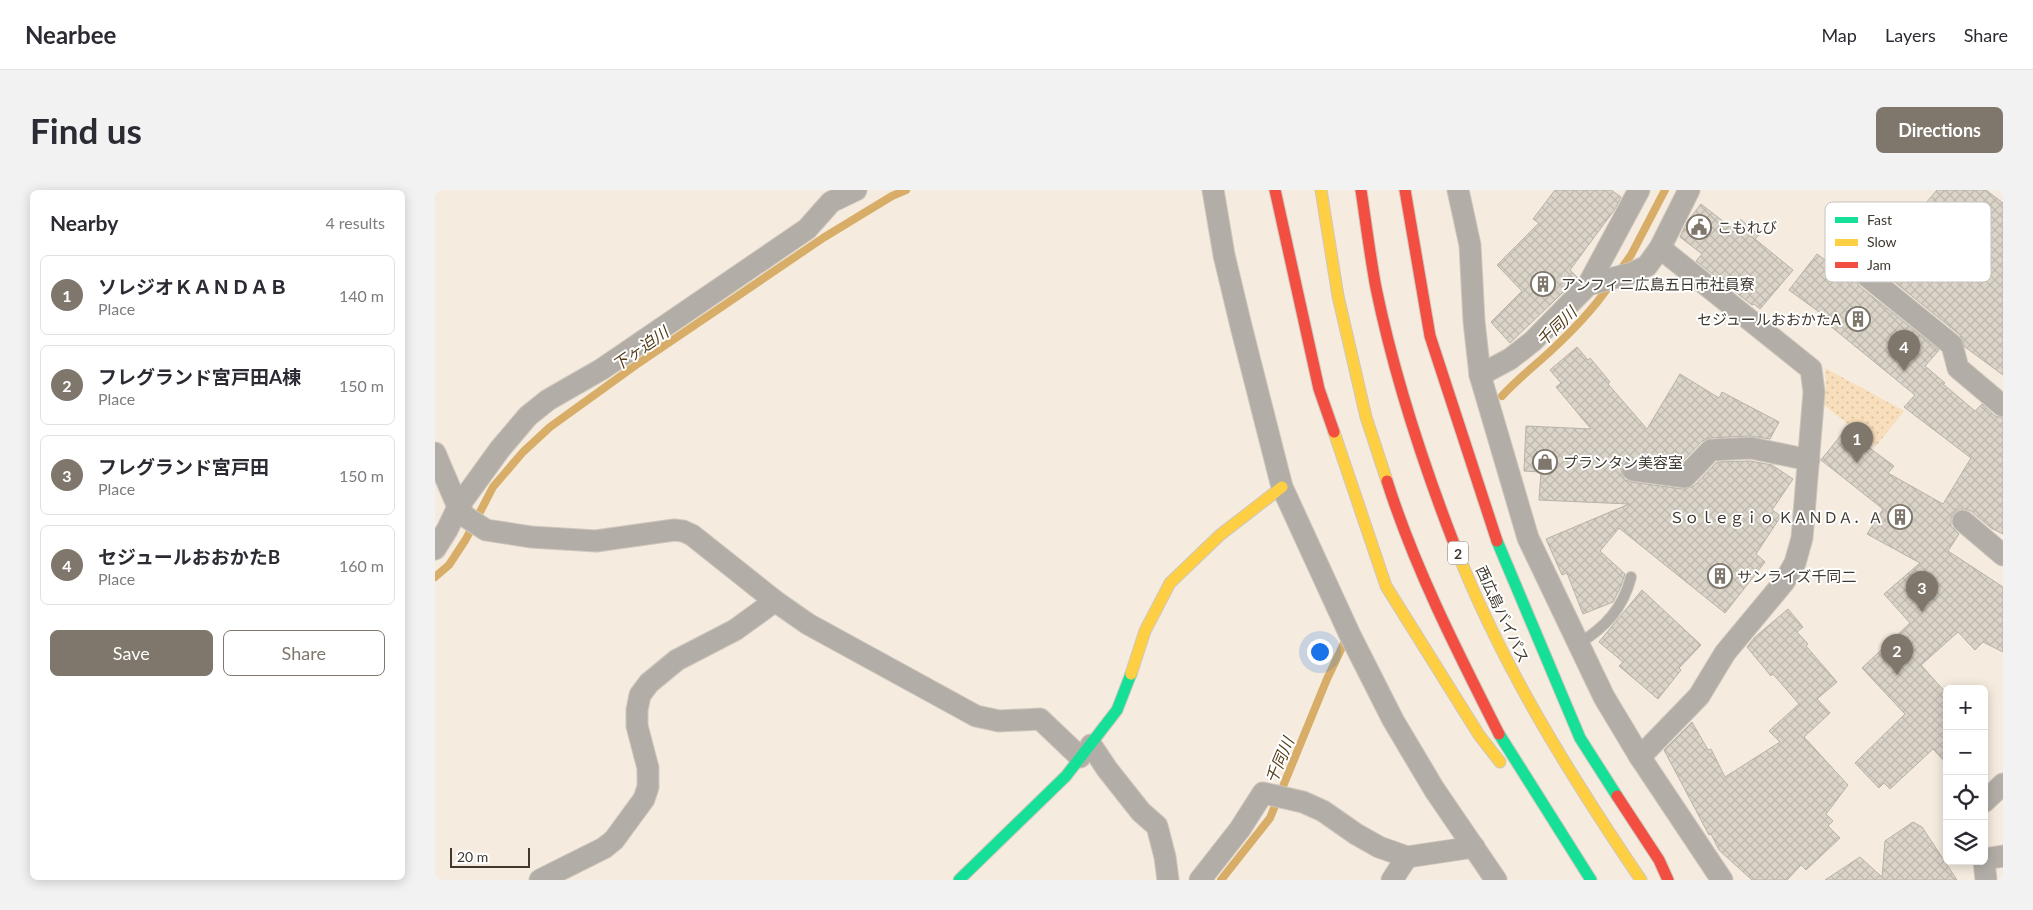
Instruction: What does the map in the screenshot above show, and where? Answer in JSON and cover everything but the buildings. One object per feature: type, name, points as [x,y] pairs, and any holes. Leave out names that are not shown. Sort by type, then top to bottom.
[{"type":"main road","points":[[1275,190],[1319,390],[1387,586],[1479,735],[1578,861]]},
{"type":"main road","points":[[1321,190],[1338,296],[1364,408],[1401,526],[1445,627],[1502,739],[1591,880]]},
{"type":"main road","name":"西広島バイパス","points":[[1361,190],[1377,291],[1403,397],[1442,515],[1481,606],[1526,698],[1585,796],[1641,880]]},
{"type":"main road","points":[[1405,190],[1431,336],[1497,541],[1580,738],[1659,860],[1668,880]]},
{"type":"main road","points":[[959,880],[1066,776],[1117,710],[1145,631],[1170,583],[1220,535],[1282,487]]},
{"type":"street","points":[[435,549],[447,530],[462,512],[500,449],[528,416],[548,400],[602,369],[635,347],[807,229],[831,202],[856,190]]},
{"type":"street","points":[[1213,190],[1234,300],[1282,487],[1350,636],[1393,720],[1434,788],[1496,880]]},
{"type":"street","points":[[1458,190],[1470,245],[1474,321],[1481,375],[1528,538],[1604,697],[1640,757],[1723,880]]},
{"type":"street","points":[[1481,375],[1509,359],[1533,341],[1594,284],[1639,190]]},
{"type":"street","points":[[1594,284],[1632,273],[1647,266],[1660,248],[1689,190]]},
{"type":"street","points":[[1640,757],[1699,696],[1725,653],[1784,582],[1795,563],[1802,538],[1814,392],[1811,369],[1660,248]]},
{"type":"street","points":[[1874,282],[1952,346],[1958,368],[2003,406]]},
{"type":"street","points":[[1633,470],[1685,477],[1711,450],[1721,449],[1751,448],[1809,460]]},
{"type":"street","points":[[435,453],[462,512],[486,530],[531,537],[596,541],[674,530],[683,531],[692,535],[775,601],[808,624],[965,712],[989,720],[1040,720],[1086,751],[1107,770],[1141,812],[1157,826],[1168,880]]},
{"type":"street","points":[[1963,521],[2003,555]]},
{"type":"street","points":[[539,880],[605,848],[614,840],[644,799],[648,787],[648,768],[637,726],[637,710],[640,695],[649,683],[677,660],[735,630],[775,601]]},
{"type":"street","points":[[1988,798],[2003,784]]},
{"type":"street","points":[[1200,880],[1240,829],[1263,793],[1303,802],[1323,811],[1356,834],[1379,847],[1407,857],[1474,847]]},
{"type":"street","points":[[1988,859],[2003,856]]},
{"type":"street","points":[[1392,880],[1407,857]]},
{"type":"street","points":[[1984,865],[1986,880]]},
{"type":"lane","points":[[1578,644],[1595,634],[1617,611],[1631,576]]},
{"type":"shaded area","points":[[1825,368],[1904,411],[1876,446],[1824,405]]},
{"type":"waterway","name":"下ヶ迫川","points":[[435,577],[449,565],[466,539],[493,487],[523,452],[550,427],[636,365],[823,238],[892,196],[906,190]]},
{"type":"waterway","name":"千同川","points":[[1619,272],[1631,255],[1665,190]]},
{"type":"waterway","name":"千同川","points":[[1502,396],[1573,330],[1611,283]]},
{"type":"waterway","name":"千同川","points":[[1221,880],[1270,818],[1327,679],[1345,641]]},
{"type":"traffic: fast","points":[[1497,541],[1580,738],[1617,796]]},
{"type":"traffic: fast","points":[[959,880],[1066,776],[1117,710],[1131,674]]},
{"type":"traffic: fast","points":[[1499,734],[1591,880]]},
{"type":"traffic: slow","points":[[1321,190],[1338,296],[1366,417],[1387,481]]},
{"type":"traffic: slow","points":[[1334,432],[1386,586],[1479,735],[1500,762]]},
{"type":"traffic: slow","points":[[1131,674],[1145,631],[1170,583],[1220,535],[1282,487]]},
{"type":"traffic: slow","points":[[1453,541],[1492,630],[1537,716],[1587,799],[1641,880]]},
{"type":"traffic: jam","points":[[1275,190],[1319,389],[1334,432]]},
{"type":"traffic: jam","points":[[1361,190],[1376,288],[1391,353],[1419,447],[1453,541]]},
{"type":"traffic: jam","points":[[1405,190],[1430,336],[1497,541]]},
{"type":"traffic: jam","points":[[1387,481],[1410,546],[1424,578],[1452,641],[1499,734]]},
{"type":"traffic: jam","points":[[1617,796],[1659,860],[1668,880]]},
{"type":"place","name":"こもれび","points":[[1699,227]]},
{"type":"place","name":"アンフィニ広島五日市社員寮","points":[[1543,284]]},
{"type":"place","name":"セジュールおおかたA","points":[[1858,319]]},
{"type":"place","name":"セジュールおおかたB","points":[[1904,371]]},
{"type":"place","name":"プランタン美容室","points":[[1545,462]]},
{"type":"place","name":"ソレジオＫＡＮＤＡＢ","points":[[1857,463]]},
{"type":"place","name":"Ｓｏｌｅｇｉｏ ＫＡＮＤＡ．Ａ","points":[[1900,517]]},
{"type":"place","name":"サンライズ千同二","points":[[1720,576]]},
{"type":"place","name":"フレグランド宮戸田","points":[[1922,612]]},
{"type":"place","name":"フレグランド宮戸田A棟","points":[[1897,675]]}]
